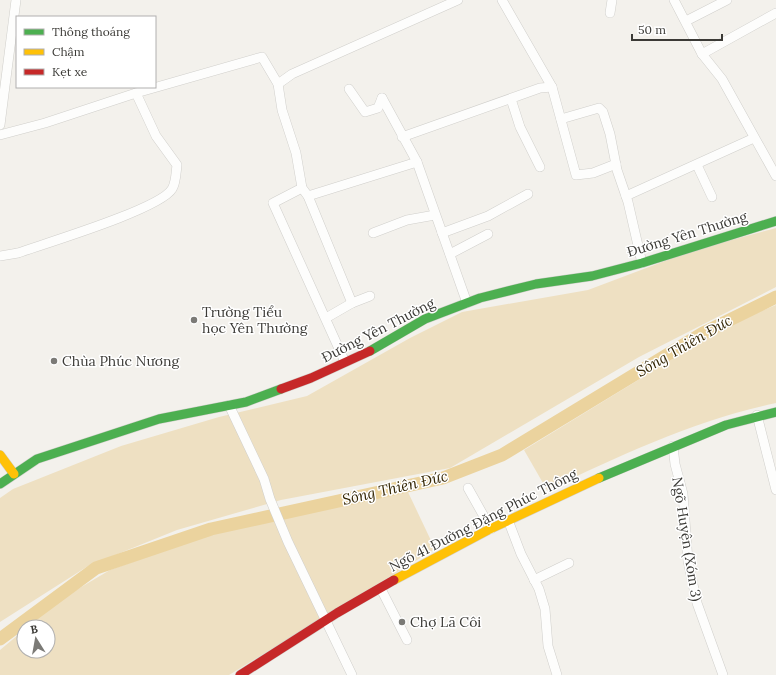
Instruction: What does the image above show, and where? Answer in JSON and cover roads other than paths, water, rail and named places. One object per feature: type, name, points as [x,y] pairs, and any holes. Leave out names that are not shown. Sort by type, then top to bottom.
[{"type":"main road","name":"Đường Yên Thường","points":[[0,484],[37,459],[159,419],[246,402],[311,378],[368,352],[425,318],[467,303],[536,284],[592,276],[642,263],[714,239],[776,221]]},
{"type":"main road","name":"Ngõ 41 Đường Đặng Phúc Thông","points":[[240,675],[326,621],[381,589],[537,504],[673,446],[757,415],[776,412]]},
{"type":"main road","points":[[1,458],[14,474]]},
{"type":"street","points":[[0,125],[16,0]]},
{"type":"street","points":[[278,84],[292,74],[458,0]]},
{"type":"street","points":[[502,0],[552,87],[576,175],[593,173],[616,164]]},
{"type":"street","points":[[610,13],[612,0]]},
{"type":"street","points":[[674,0],[702,54],[722,79],[775,173]]},
{"type":"street","points":[[686,21],[727,0]]},
{"type":"street","points":[[702,54],[774,18]]},
{"type":"street","points":[[156,87],[262,57],[278,84],[282,110],[296,153],[302,188],[308,196],[352,303]]},
{"type":"street","points":[[402,137],[540,88],[552,87]]},
{"type":"street","points":[[0,135],[154,88]]},
{"type":"street","points":[[349,89],[365,112],[378,108],[382,98],[416,162],[467,303]]},
{"type":"street","points":[[0,256],[18,253],[147,207],[167,195],[173,188],[177,165],[156,136],[136,93]]},
{"type":"street","points":[[510,99],[520,127],[540,167]]},
{"type":"street","points":[[561,119],[600,109],[610,134],[616,164],[626,196],[642,263]]},
{"type":"street","points":[[626,196],[754,138]]},
{"type":"street","points":[[308,196],[416,162]]},
{"type":"street","points":[[697,165],[712,197]]},
{"type":"street","points":[[302,188],[273,203],[345,362]]},
{"type":"street","points":[[442,233],[488,216],[528,194]]},
{"type":"street","points":[[373,233],[407,220],[436,215]]},
{"type":"street","points":[[450,254],[488,234]]},
{"type":"street","points":[[326,318],[352,303],[370,296]]},
{"type":"street","points":[[229,405],[264,479],[278,519],[352,675]]},
{"type":"street","points":[[757,415],[776,490]]},
{"type":"street","name":"Ngõ Huyện (Xóm 3)","points":[[673,446],[675,464],[683,494],[688,561],[697,603],[723,675]]},
{"type":"street","points":[[468,488],[491,529]]},
{"type":"street","points":[[508,520],[521,554],[534,580],[545,610],[548,646],[556,675]]},
{"type":"street","points":[[534,580],[569,563]]},
{"type":"street","points":[[381,589],[407,640]]},
{"type":"waterway","name":"Sông Thiên Đức","points":[[0,639],[96,568],[211,529],[443,478],[502,455],[703,333],[776,297]]},
{"type":"place","name":"Trường Tiểu học Yên Thường","points":[[194,320]]},
{"type":"place","name":"Chùa Phúc Nương","points":[[54,361]]},
{"type":"place","name":"Chợ Lã Côi","points":[[402,622]]}]
